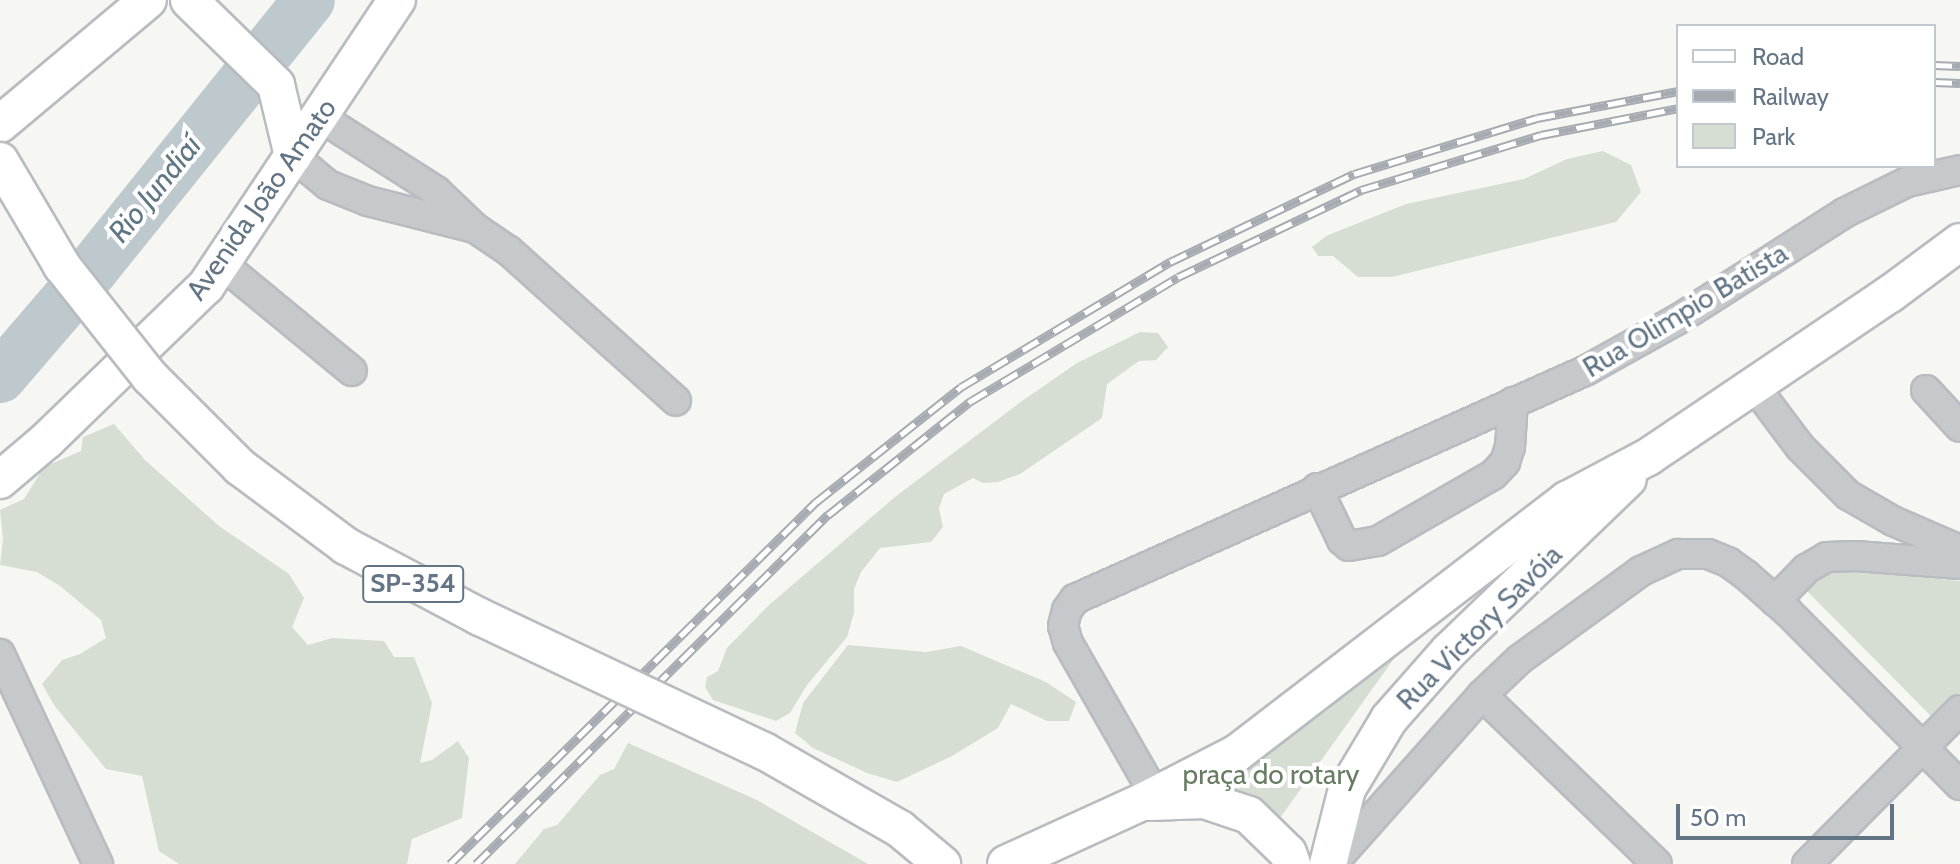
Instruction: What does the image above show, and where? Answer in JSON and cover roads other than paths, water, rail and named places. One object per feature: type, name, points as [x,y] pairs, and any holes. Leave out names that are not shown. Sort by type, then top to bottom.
[{"type":"main road","points":[[0,124],[148,0]]},
{"type":"main road","name":"Avenida João Amato","points":[[0,480],[47,440],[206,286],[397,0]]},
{"type":"main road","points":[[195,6],[276,85],[293,156]]},
{"type":"main road","name":"SP-354","points":[[0,161],[62,266],[150,377],[240,467],[346,546],[468,611],[764,751],[900,829],[942,864]]},
{"type":"main road","points":[[1006,864],[1148,799],[1237,753],[1567,500],[1648,457],[1755,387],[1960,242]]},
{"type":"main road","name":"Rua Victory Savóia","points":[[1330,864],[1347,789],[1389,719],[1449,651],[1607,503],[1648,457]]},
{"type":"main road","points":[[1148,799],[1204,800],[1249,815],[1288,853],[1292,864]]},
{"type":"street","points":[[320,117],[424,183],[475,228],[509,251],[676,401]]},
{"type":"street","points":[[293,156],[328,185],[475,228]]},
{"type":"street","name":"Rua Olimpio Batista","points":[[1148,799],[1068,643],[1063,626],[1067,610],[1086,591],[1587,370],[1677,320],[1844,213],[1907,182],[1960,170]]},
{"type":"street","points":[[222,264],[352,371]]},
{"type":"street","points":[[1755,387],[1800,447],[1848,495],[1893,521],[1960,550]]},
{"type":"street","points":[[1926,390],[1960,427]]},
{"type":"street","points":[[1317,488],[1342,540],[1349,546],[1378,541],[1493,475],[1505,462],[1510,447],[1513,402]]},
{"type":"street","points":[[1330,864],[1482,695],[1520,659],[1641,571],[1678,554],[1708,554],[1728,562],[1775,601],[1960,785]]},
{"type":"street","points":[[1775,601],[1806,569],[1827,557],[1856,556],[1960,564]]},
{"type":"street","points":[[0,654],[98,864]]},
{"type":"street","points":[[1482,695],[1657,864]]},
{"type":"street","points":[[1807,864],[1960,710]]},
{"type":"waterway","name":"Rio Jundiaí","points":[[0,377],[92,270],[309,0]]},
{"type":"railway","points":[[1936,65],[1960,66]]},
{"type":"railway","points":[[1936,82],[1960,83]]},
{"type":"railway","points":[[450,864],[816,502],[961,387],[1170,262],[1354,174],[1537,118],[1676,91]]},
{"type":"railway","points":[[476,864],[828,515],[971,401],[1178,277],[1361,190],[1541,135],[1676,108]]},
{"type":"park label","name":"praça do rotary","points":[[1271,774]]}]
